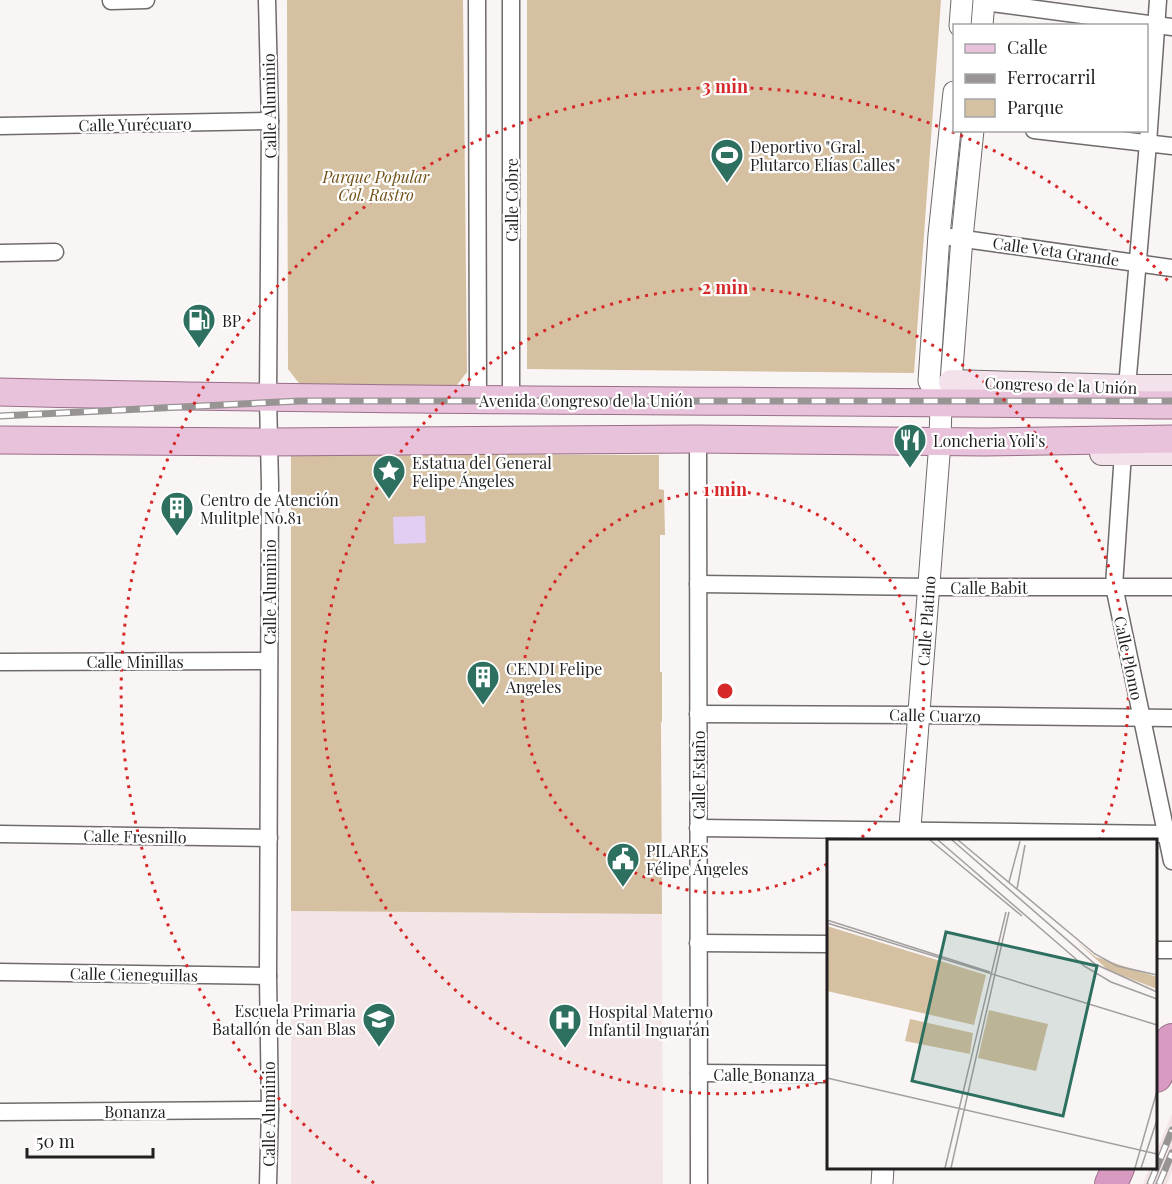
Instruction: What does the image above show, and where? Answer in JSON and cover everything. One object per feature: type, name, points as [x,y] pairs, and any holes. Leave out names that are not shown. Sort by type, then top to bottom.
[{"type":"highway","points":[[1157,1072],[1172,1040]]},
{"type":"highway","points":[[1111,1184],[1117,1169]]},
{"type":"main road","name":"Congreso de la Unión","points":[[946,392],[1172,387]]},
{"type":"main road","name":"Avenida Congreso de la Unión","points":[[0,392],[478,400],[946,392],[1172,405]]},
{"type":"main road","points":[[0,440],[269,442],[698,439],[984,442],[1172,439]]},
{"type":"main road","points":[[984,442],[1017,452],[1172,453]]},
{"type":"street","points":[[111,1],[146,0]]},
{"type":"street","name":"Calle Aluminio","points":[[267,0],[270,121],[268,398],[270,1110],[268,1184]]},
{"type":"street","name":"Calle Cobre","points":[[477,0],[478,400]]},
{"type":"street","name":"Calle Cobre","points":[[511,0],[512,400]]},
{"type":"street","points":[[960,24],[962,0]]},
{"type":"street","points":[[1127,387],[1148,143],[1164,26],[1158,0]]},
{"type":"street","points":[[982,24],[984,1],[1164,26]]},
{"type":"street","name":"Calle Platino","points":[[946,392],[930,381],[939,235],[953,102]]},
{"type":"street","name":"Calle Yurécuaro","points":[[0,126],[270,121]]},
{"type":"street","name":"Calle Platino","points":[[909,836],[940,442],[973,132]]},
{"type":"street","points":[[1052,132],[1172,146]]},
{"type":"street","name":"Calle Veta Grande","points":[[939,235],[1172,268]]},
{"type":"street","points":[[0,253],[55,252]]},
{"type":"street","points":[[946,392],[1172,394]]},
{"type":"street","name":"Calle Estaño","points":[[698,439],[699,1184]]},
{"type":"street","name":"Calle Plomo","points":[[1123,453],[1114,586],[1172,861]]},
{"type":"street","name":"Calle Babit","points":[[698,584],[1172,587]]},
{"type":"street","name":"Calle Minillas","points":[[0,662],[269,661]]},
{"type":"street","name":"Calle Cuarzo","points":[[698,714],[1172,718]]},
{"type":"street","points":[[698,828],[909,836],[1167,834]]},
{"type":"street","name":"Calle Fresnillo","points":[[0,834],[269,838]]},
{"type":"street","points":[[698,943],[827,944]]},
{"type":"street","name":"Calle Cieneguillas","points":[[0,972],[268,976]]},
{"type":"street","name":"Calle Bonanza","points":[[699,1073],[827,1074]]},
{"type":"street","name":"Bonanza","points":[[0,1112],[270,1110]]},
{"type":"street","points":[[882,1184],[883,1169]]},
{"type":"shaded area","points":[[425,516],[426,543],[394,544],[393,517]]},
{"type":"shaded area","points":[[291,911],[662,914],[663,1184],[291,1184]]},
{"type":"shaded area","points":[[1172,1114],[1172,1171],[1168,1182],[1167,1184],[1143,1184],[1149,1169],[1157,1169],[1157,1150]]},
{"type":"green space","name":"Parque Popular Col. Rastro","points":[[287,0],[463,0],[467,372],[457,385],[302,387],[288,369]]},
{"type":"green space","name":"Deportivo \"Gral. Plutarco Elías Calles\"","points":[[527,0],[941,0],[914,373],[527,369]]},
{"type":"green space","points":[[291,454],[659,455],[659,489],[664,490],[665,535],[660,535],[662,914],[291,911]]},
{"type":"railway","points":[[0,416],[300,401],[1172,401]]},
{"type":"railway","points":[[1157,1167],[1172,1130]]},
{"type":"railway","points":[[1159,1184],[1172,1153]]},
{"type":"railway","points":[[1150,1184],[1156,1169]]},
{"type":"place","name":"Deportivo \"Gral. Plutarco Elías Calles\"","points":[[727,184]]},
{"type":"place","name":"BP","points":[[199,349]]},
{"type":"place","name":"Loncheria Yoli's","points":[[910,469]]},
{"type":"place","name":"Estatua del General Felipe Ángeles","points":[[389,500]]},
{"type":"place","name":"Centro de Atención Mulitple No.81","points":[[177,537]]},
{"type":"place","name":"CENDI Felipe Angeles","points":[[483,706]]},
{"type":"place","name":"PILARES Félipe Ángeles","points":[[623,888]]},
{"type":"place","name":"Escuela Primaria Batallón de San Blas","points":[[379,1048]]},
{"type":"place","name":"Hospital Materno Infantil Inguarán","points":[[565,1049]]}]
